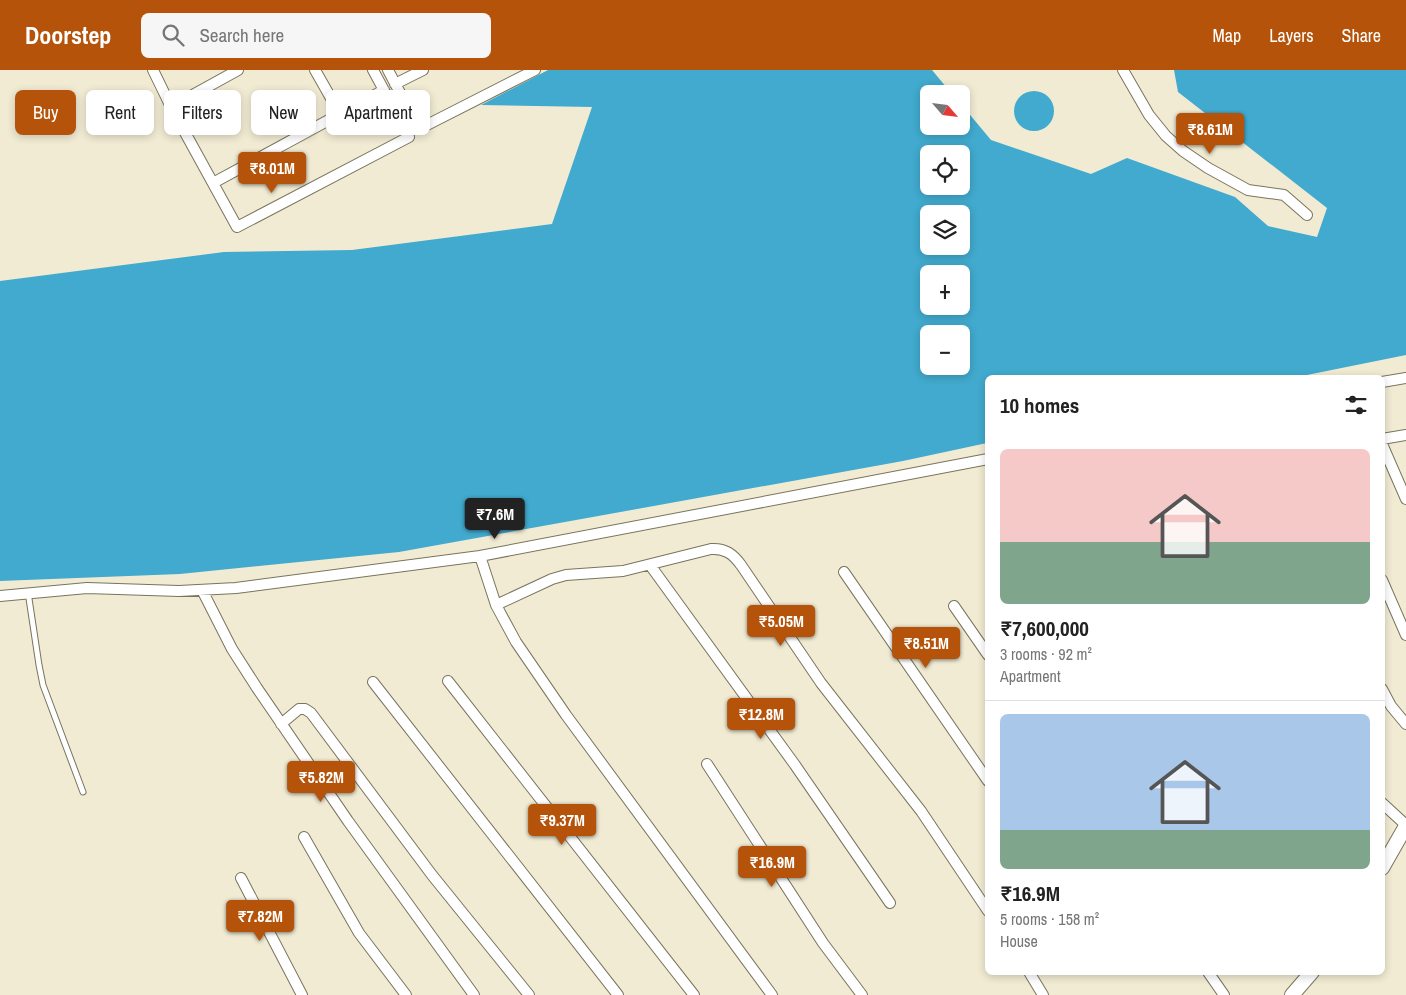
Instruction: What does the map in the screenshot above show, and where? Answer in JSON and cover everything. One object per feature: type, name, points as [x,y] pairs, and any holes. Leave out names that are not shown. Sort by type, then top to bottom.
[{"type":"street","points":[[153,70],[164,93]]},
{"type":"street","points":[[202,90],[238,70]]},
{"type":"street","points":[[316,70],[327,90]]},
{"type":"street","points":[[373,70],[384,90]]},
{"type":"street","points":[[388,70],[419,129],[522,73],[535,70]]},
{"type":"street","points":[[395,84],[423,70]]},
{"type":"street","points":[[1123,70],[1149,115],[1166,136],[1183,151],[1201,164],[1248,190],[1284,195],[1307,215]]},
{"type":"street","points":[[213,183],[326,122]]},
{"type":"street","points":[[186,135],[237,227],[409,137],[408,135]]},
{"type":"street","points":[[1385,382],[1406,378]]},
{"type":"street","points":[[1385,438],[1406,435]]},
{"type":"street","points":[[1385,451],[1406,497]]},
{"type":"street","points":[[0,596],[87,588],[178,591],[236,588],[480,556],[985,460]]},
{"type":"street","points":[[496,605],[552,578],[566,575],[623,571],[711,549],[720,548],[725,550],[736,558],[821,683],[921,811],[984,897]]},
{"type":"street","points":[[480,556],[496,605],[516,642],[566,715],[772,995]]},
{"type":"street","points":[[650,565],[795,765],[890,903]]},
{"type":"street","points":[[844,572],[985,777]]},
{"type":"street","points":[[1385,587],[1406,635]]},
{"type":"street","points":[[202,590],[232,649],[281,724],[407,904],[474,995]]},
{"type":"street","points":[[954,606],[985,651]]},
{"type":"street","points":[[448,681],[694,995]]},
{"type":"street","points":[[373,682],[618,995]]},
{"type":"street","points":[[1385,693],[1406,724]]},
{"type":"street","points":[[281,724],[299,709],[305,709],[311,713],[432,875],[528,995]]},
{"type":"street","points":[[707,764],[823,943],[862,995]]},
{"type":"street","points":[[1385,806],[1406,826],[1385,863]]},
{"type":"street","points":[[304,836],[359,933],[406,995]]},
{"type":"street","points":[[241,878],[302,995]]},
{"type":"street","points":[[1031,975],[1043,995]]},
{"type":"street","points":[[1210,975],[1224,995]]},
{"type":"street","points":[[1292,995],[1309,975]]},
{"type":"lane","points":[[28,592],[43,685],[83,792]]},
{"type":"water","points":[[548,70],[932,70],[944,85],[920,85],[920,135],[970,135],[970,115],[991,140],[1091,174],[1127,158],[1235,197],[1268,226],[1317,237],[1327,208],[1178,92],[1174,70],[1406,70],[1406,355],[1307,375],[985,375],[985,443],[903,461],[399,552],[180,574],[0,581],[0,281],[224,252],[352,250],[552,224],[592,107],[481,105]]},
{"type":"water","points":[[1038,91],[1045,94],[1051,100],[1054,111],[1053,119],[1045,128],[1038,131],[1030,131],[1023,128],[1015,119],[1014,107],[1017,100],[1026,92]]}]
